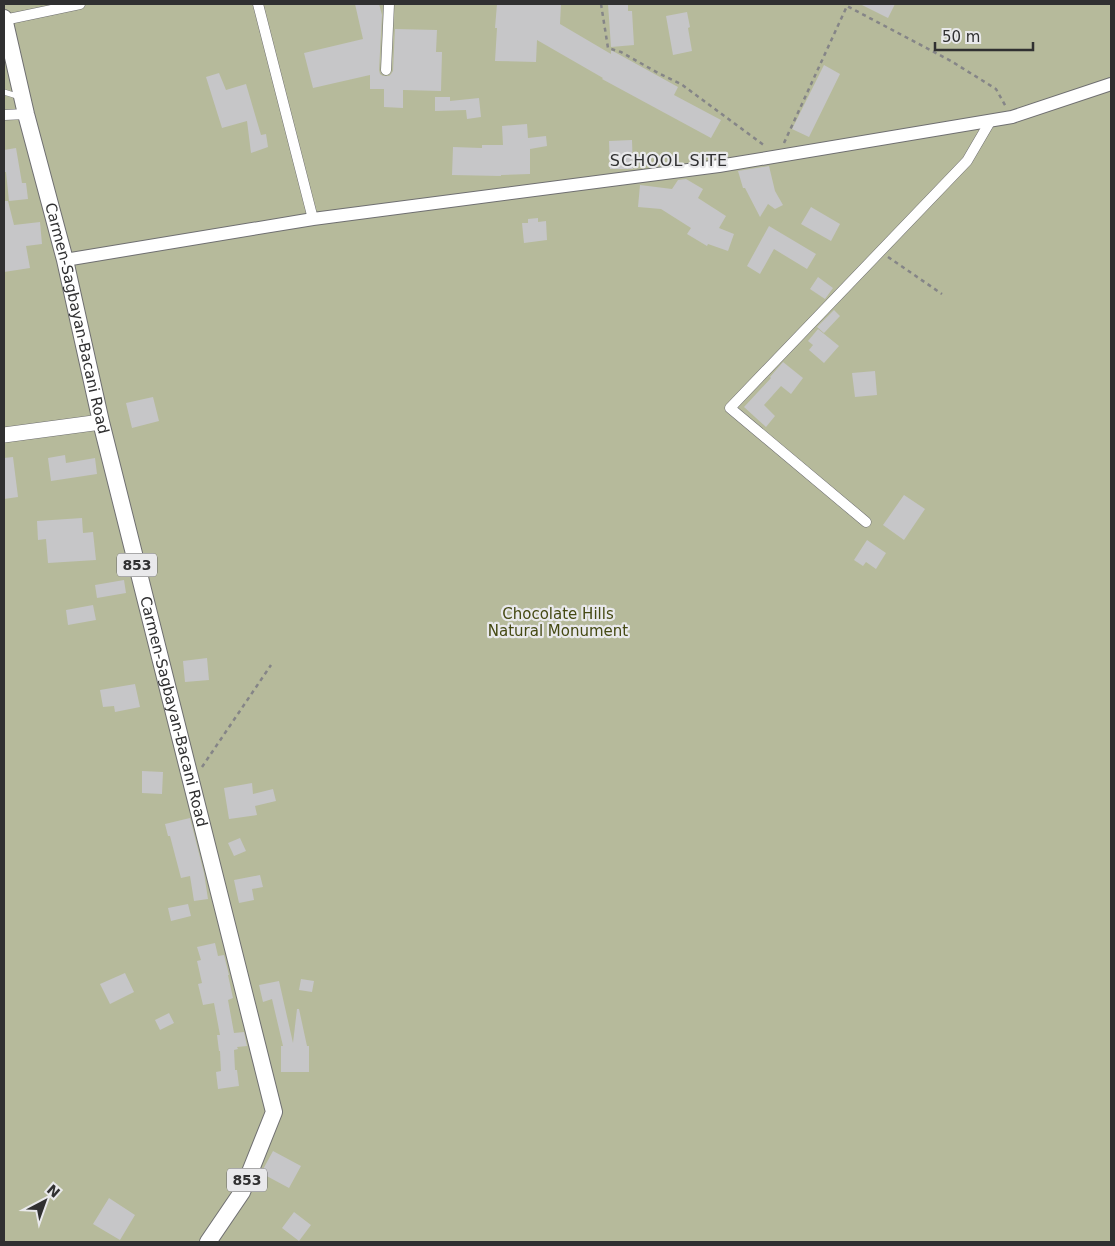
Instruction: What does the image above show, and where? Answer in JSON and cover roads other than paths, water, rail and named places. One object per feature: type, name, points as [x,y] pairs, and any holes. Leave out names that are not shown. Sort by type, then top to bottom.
[{"type":"main road","name":"Carmen-Sagbayan-Bacani Road","points":[[4,19],[26,114],[65,260],[101,422],[274,1112],[242,1192],[208,1242]]},
{"type":"main road","points":[[4,435],[101,422]]},
{"type":"street","points":[[4,19],[80,4]]},
{"type":"street","points":[[258,4],[313,219]]},
{"type":"street","points":[[386,70],[389,4]]},
{"type":"street","points":[[65,260],[313,219],[719,166],[1012,117],[1111,84]]},
{"type":"street","points":[[4,115],[26,114]]},
{"type":"street","points":[[866,522],[730,408],[967,161],[991,120]]},
{"type":"lane","points":[[4,92],[22,98]]},
{"type":"district","name":"SCHOOL SITE","points":[[669,160]]},
{"type":"park label","name":"Chocolate Hills Natural Monument","points":[[558,622]]}]
